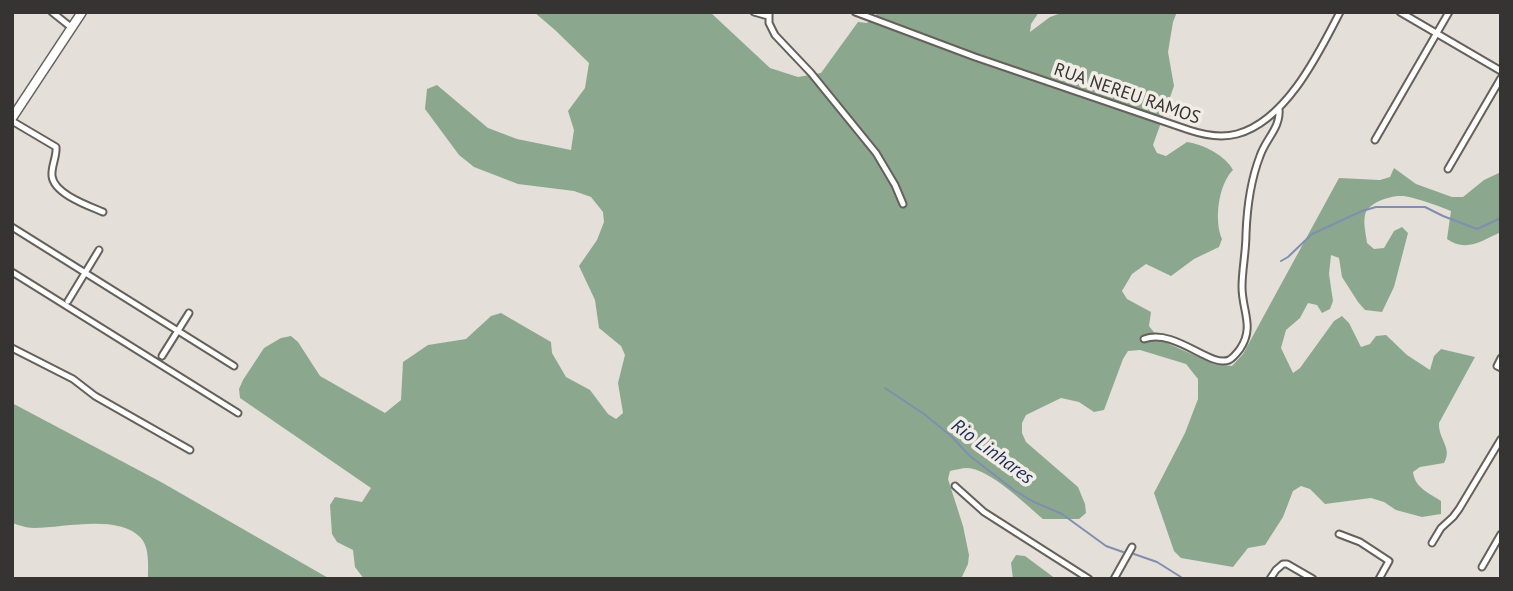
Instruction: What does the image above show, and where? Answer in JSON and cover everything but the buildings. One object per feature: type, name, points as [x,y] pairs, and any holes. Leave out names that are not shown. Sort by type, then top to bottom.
[{"type":"main road","points":[[12,119],[82,12]]},
{"type":"street","points":[[52,12],[72,28]]},
{"type":"street","points":[[754,12],[769,14],[769,23],[775,35],[811,73],[876,153],[903,204]]},
{"type":"street","name":"RUA NEREU RAMOS","points":[[855,12],[1096,100],[1203,135],[1227,136],[1244,132],[1279,108],[1316,58],[1340,12]]},
{"type":"street","points":[[1400,12],[1501,72]]},
{"type":"street","points":[[1375,141],[1449,12]]},
{"type":"street","points":[[1448,169],[1501,78]]},
{"type":"street","points":[[1144,339],[1166,337],[1224,362],[1235,355],[1245,340],[1248,332],[1242,284],[1249,196],[1261,154],[1278,125],[1279,108]]},
{"type":"street","points":[[12,119],[55,147],[57,152],[52,175],[58,187],[72,198],[103,212]]},
{"type":"street","points":[[12,227],[234,366]]},
{"type":"street","points":[[68,301],[99,250]]},
{"type":"street","points":[[12,272],[238,413]]},
{"type":"street","points":[[162,356],[189,313]]},
{"type":"street","points":[[12,348],[73,379],[95,396],[190,450]]},
{"type":"street","points":[[1499,367],[1501,358]]},
{"type":"street","points":[[1432,544],[1441,528],[1460,509],[1501,439]]},
{"type":"street","points":[[955,486],[984,512],[1089,579]]},
{"type":"street","points":[[1339,534],[1360,542],[1389,561],[1378,579]]},
{"type":"street","points":[[1482,567],[1501,534]]},
{"type":"street","points":[[1114,579],[1132,547]]},
{"type":"street","points":[[1270,579],[1280,566],[1287,564],[1313,579]]},
{"type":"green space","points":[[534,12],[710,12],[770,68],[798,77],[821,73],[858,22],[867,23],[879,12],[1039,12],[1031,24],[1030,32],[1050,17],[1064,12],[1177,12],[1168,52],[1174,86],[1153,145],[1157,153],[1166,156],[1187,142],[1193,143],[1207,148],[1230,165],[1233,170],[1224,185],[1219,203],[1218,223],[1222,239],[1219,247],[1194,259],[1171,276],[1146,264],[1132,274],[1122,291],[1127,299],[1151,312],[1149,326],[1160,340],[1214,364],[1232,366],[1243,354],[1339,178],[1380,180],[1390,177],[1394,168],[1416,184],[1452,197],[1463,197],[1484,180],[1501,172],[1501,232],[1474,244],[1461,245],[1447,239],[1451,211],[1434,204],[1397,196],[1386,198],[1370,207],[1365,215],[1364,225],[1367,243],[1374,249],[1384,248],[1394,231],[1402,227],[1408,233],[1394,287],[1382,312],[1365,310],[1342,277],[1339,258],[1331,255],[1329,274],[1333,301],[1330,309],[1322,313],[1317,305],[1308,303],[1300,318],[1286,330],[1281,348],[1293,373],[1300,368],[1334,321],[1342,316],[1349,323],[1361,347],[1370,344],[1376,336],[1386,335],[1407,355],[1430,370],[1434,356],[1441,349],[1475,357],[1439,423],[1447,453],[1444,463],[1420,467],[1413,472],[1420,486],[1441,501],[1441,514],[1422,517],[1396,510],[1371,498],[1325,504],[1310,489],[1301,486],[1293,491],[1283,517],[1265,545],[1248,548],[1233,567],[1181,558],[1174,551],[1154,493],[1185,433],[1198,399],[1198,379],[1186,364],[1140,350],[1128,351],[1123,359],[1104,410],[1094,412],[1079,402],[1061,398],[1026,415],[1022,423],[1026,442],[1078,487],[1086,513],[1079,519],[1043,519],[986,474],[967,468],[950,471],[948,479],[969,555],[961,579],[364,579],[355,567],[353,550],[337,542],[332,534],[330,505],[335,497],[362,502],[371,488],[240,398],[239,389],[243,380],[264,348],[281,338],[291,336],[298,342],[320,376],[385,413],[401,400],[403,362],[428,345],[466,339],[491,316],[501,313],[551,342],[552,353],[566,377],[590,390],[608,414],[616,419],[623,413],[618,383],[625,355],[621,346],[599,328],[595,300],[579,266],[597,240],[604,222],[603,212],[591,197],[574,191],[518,184],[474,167],[459,155],[425,109],[427,89],[437,85],[488,128],[517,139],[571,150],[574,130],[568,111],[585,88],[589,63]]},
{"type":"green space","points":[[12,403],[161,482],[330,579],[148,579],[145,546],[140,537],[130,530],[104,524],[34,528],[12,523]]},
{"type":"green space","points":[[1016,555],[1025,556],[1056,579],[1013,579],[1011,563]]},
{"type":"waterway","points":[[1281,261],[1312,234],[1376,207],[1425,207],[1477,229],[1501,218]]},
{"type":"waterway","name":"Rio Linhares","points":[[885,388],[924,414],[970,456],[1014,490],[1062,514],[1106,546],[1123,552]]},
{"type":"waterway","name":"Rio Linhares","points":[[1134,554],[1157,562],[1184,579]]}]
